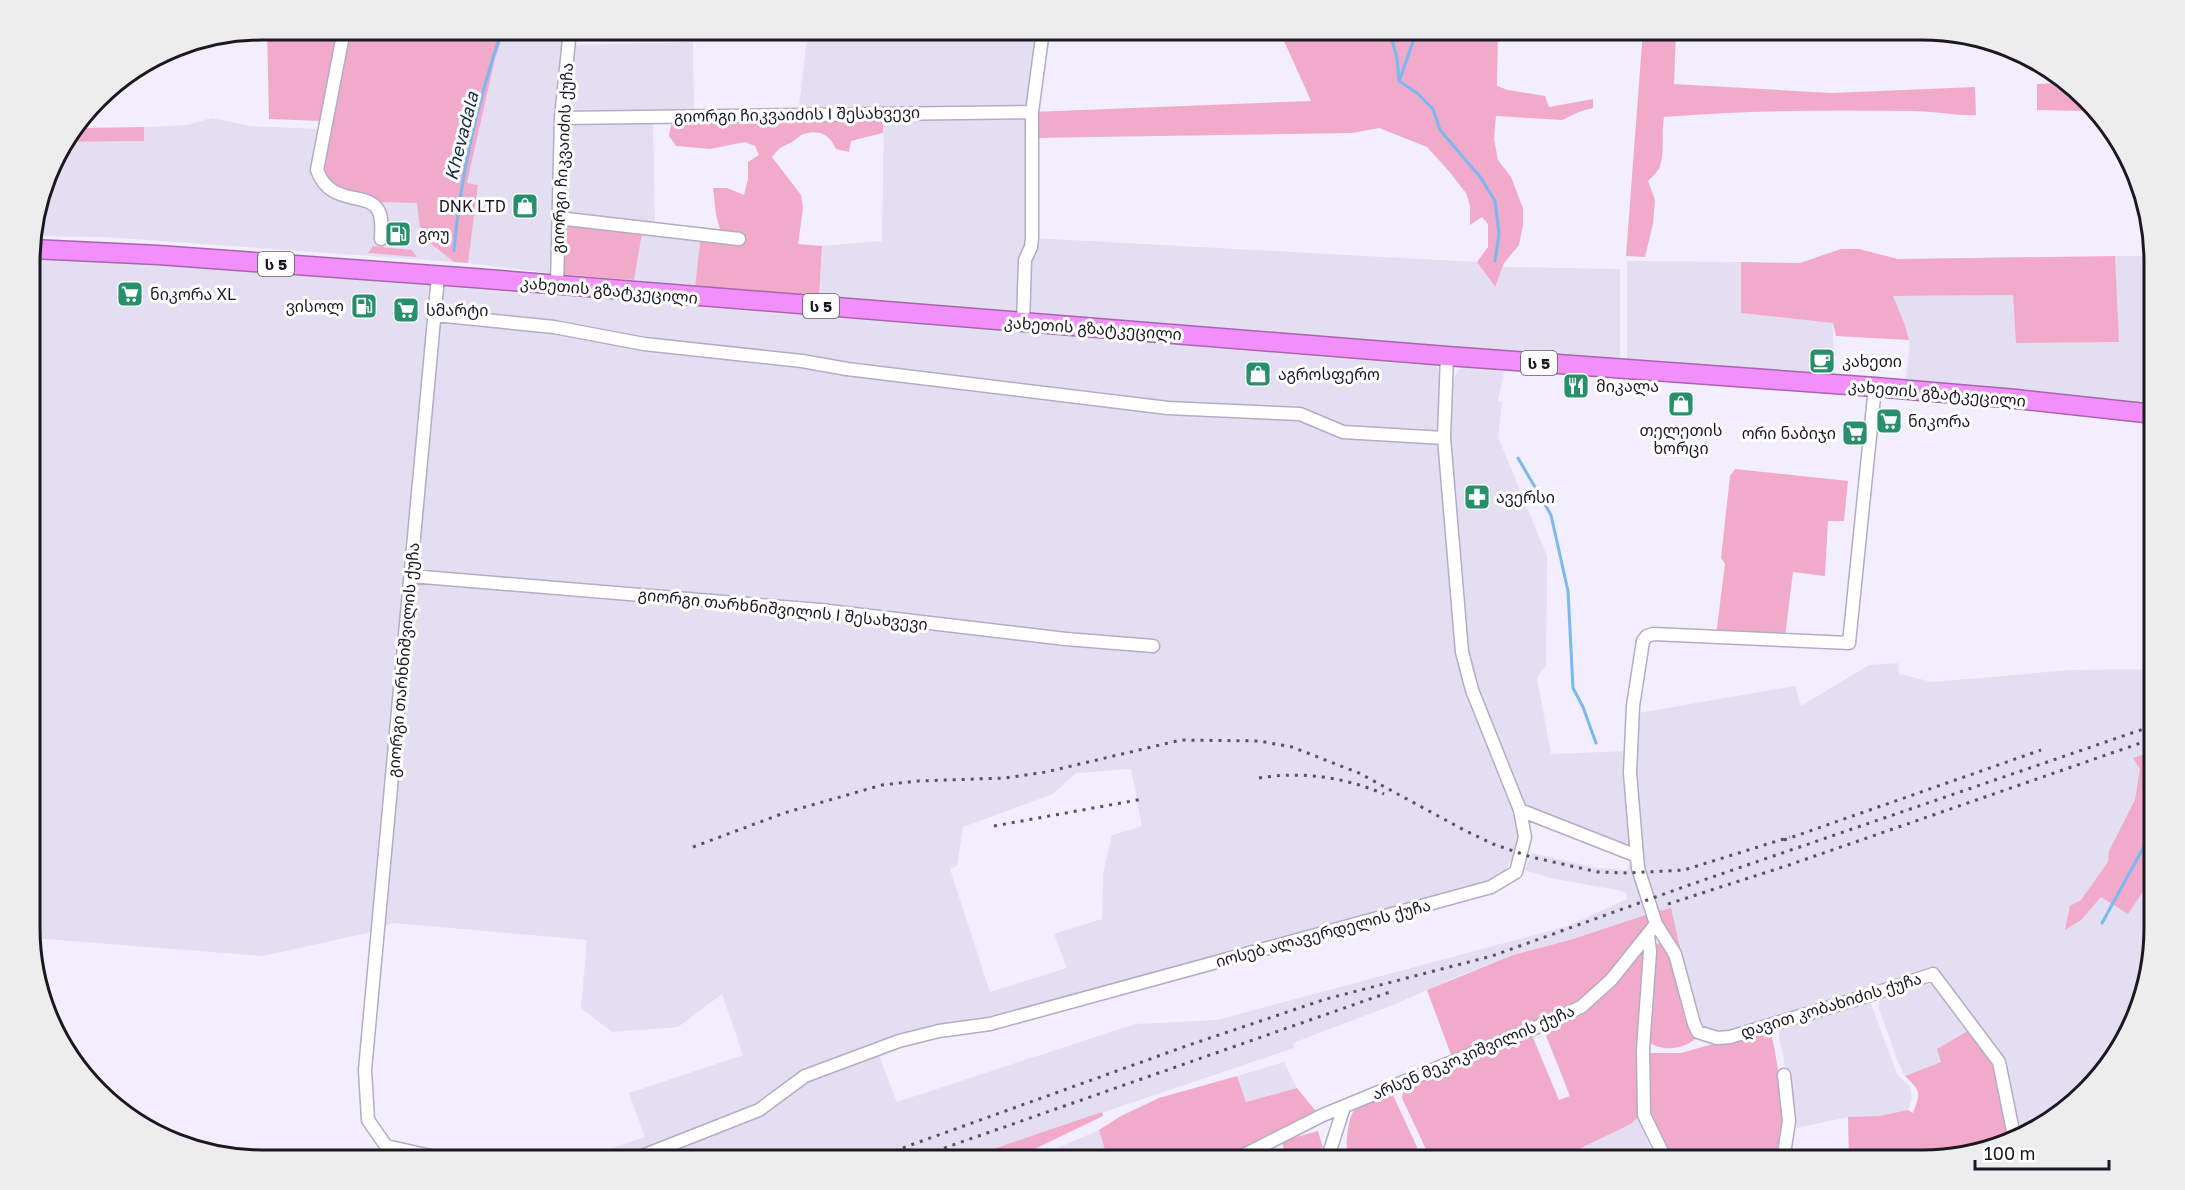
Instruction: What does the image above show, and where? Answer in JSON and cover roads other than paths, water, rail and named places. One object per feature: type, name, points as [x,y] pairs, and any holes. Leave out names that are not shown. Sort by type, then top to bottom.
[{"type":"highway","name":"კახეთის გზატკეცილი","points":[[41,249],[158,255],[438,276],[1447,356],[1875,387],[2145,413]]},
{"type":"street","points":[[342,40],[317,170],[321,182],[338,195],[371,204],[377,208],[381,218],[381,239]]},
{"type":"street","name":"გიორგი ჩიკვაიძის ქუჩა","points":[[557,286],[561,118],[569,40]]},
{"type":"street","points":[[1023,323],[1024,260],[1031,247],[1032,237],[1032,112],[1042,40]]},
{"type":"street","name":"გიორგი ჩიკვაიძის I შესახვევი","points":[[561,118],[1032,112]]},
{"type":"street","points":[[558,218],[739,239]]},
{"type":"street","name":"გიორგი თარხნიშვილის ქუჩა","points":[[404,1150],[386,1146],[368,1120],[365,1070],[438,276]]},
{"type":"street","points":[[435,315],[554,327],[644,344],[802,361],[859,371],[1157,406],[1300,414],[1343,432],[1444,438]]},
{"type":"street","name":"იოსებ ალავერდელის ქუჩა","points":[[657,1150],[759,1110],[805,1076],[899,1041],[939,1031],[990,1024],[1491,887],[1516,872],[1525,837],[1520,810],[1472,690],[1462,652],[1444,438],[1447,356]]},
{"type":"street","points":[[1656,924],[1638,868],[1630,773],[1633,706],[1643,641],[1647,636],[1653,634],[1849,643],[1875,387]]},
{"type":"street","name":"გიორგი თარხნიშვილის I შესახვევი","points":[[411,576],[820,610],[1066,639],[1154,646]]},
{"type":"street","points":[[1520,810],[1637,856]]},
{"type":"street","name":"არსენ მეკოკიშვილის ქუჩა","points":[[1255,1150],[1344,1107],[1537,1027],[1581,1006],[1611,980],[1656,924]]},
{"type":"street","name":"დავით კობახიძის ქუჩა","points":[[1656,924],[1675,954],[1698,1032],[1718,1038],[1870,995],[1933,974],[1999,1062],[2013,1131]]},
{"type":"street","points":[[1648,934],[1650,952],[1643,1049],[1644,1115],[1661,1150]]},
{"type":"street","points":[[1784,1076],[1789,1121],[1785,1150]]},
{"type":"street","points":[[1330,1150],[1344,1107]]},
{"type":"waterway","name":"Khevadala","points":[[454,251],[465,167],[485,84],[499,40]]},
{"type":"waterway","points":[[1392,40],[1397,58],[1399,81],[1417,93],[1433,109],[1440,130],[1481,178],[1495,201],[1499,234],[1495,261]]},
{"type":"waterway","points":[[1400,79],[1414,40]]},
{"type":"waterway","points":[[1518,458],[1551,515],[1568,591],[1573,688],[1583,707],[1596,743]]},
{"type":"waterway","points":[[2102,923],[2145,845]]},
{"type":"railway","points":[[897,1150],[1189,1045],[1326,999],[1492,956],[1689,885],[2145,728]]},
{"type":"railway","points":[[693,847],[784,813],[882,785],[918,781],[1005,778],[1046,772],[1181,740],[1259,741],[1292,747],[1359,773],[1493,844],[1531,857],[1598,872],[1684,870],[1790,837]]},
{"type":"railway","points":[[1668,904],[1789,865],[2145,741]]},
{"type":"railway","points":[[1784,840],[2041,750]]},
{"type":"railway","points":[[1259,778],[1291,775],[1323,777],[1354,783],[1384,794]]},
{"type":"railway","points":[[994,826],[1143,799]]},
{"type":"railway","points":[[939,1150],[1390,992]]},
{"type":"place","name":"DNK LTD","points":[[525,206]]},
{"type":"place","name":"გოუ","points":[[398,234]]},
{"type":"place","name":"ნიკორა XL","points":[[130,294]]},
{"type":"place","name":"ვისოლ","points":[[364,306]]},
{"type":"place","name":"სმარტი","points":[[406,310]]},
{"type":"place","name":"კახეთი","points":[[1822,361]]},
{"type":"place","name":"აგროსფერო","points":[[1258,374]]},
{"type":"place","name":"მიკალა","points":[[1576,386]]},
{"type":"place","name":"თელეთის ხორცი","points":[[1681,404]]},
{"type":"place","name":"ნიკორა","points":[[1889,421]]},
{"type":"place","name":"ორი ნაბიჯი","points":[[1855,433]]},
{"type":"place","name":"ავერსი","points":[[1477,497]]}]
